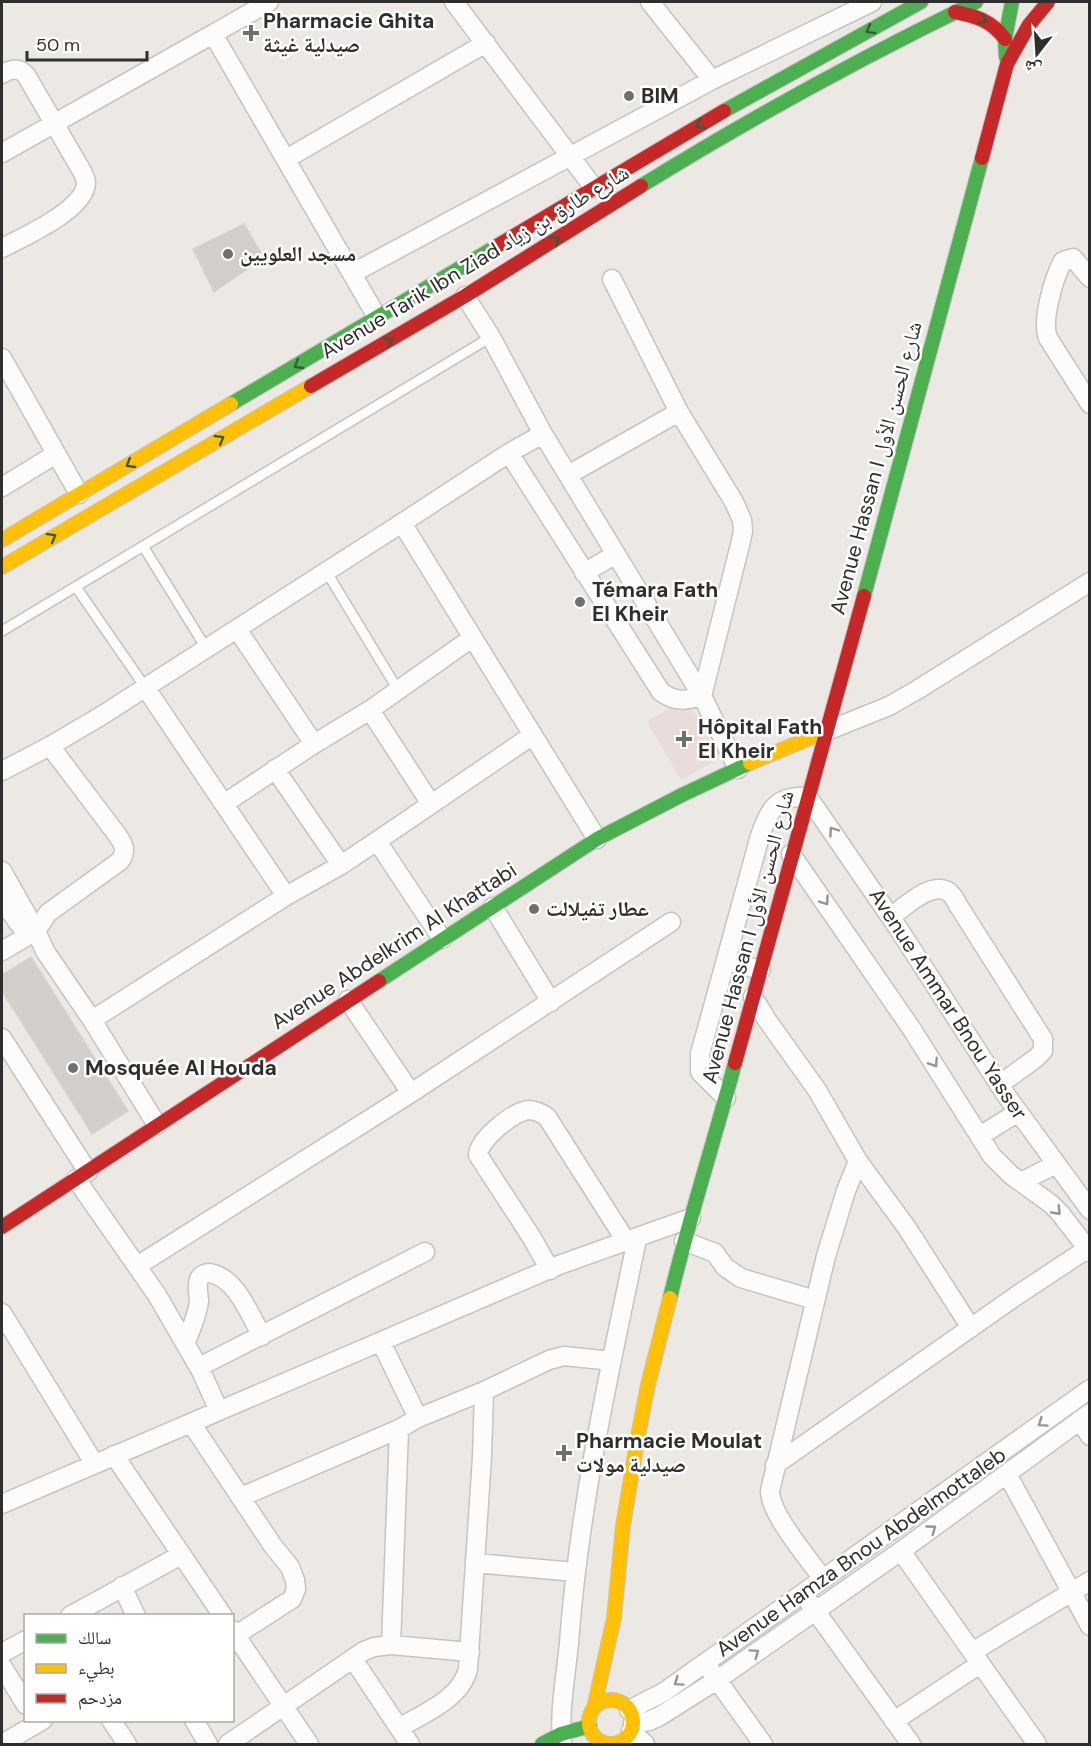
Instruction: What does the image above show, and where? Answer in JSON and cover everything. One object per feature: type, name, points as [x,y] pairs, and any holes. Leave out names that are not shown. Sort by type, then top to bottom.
[{"type":"main road","name":"Avenue Tarik Ibn Ziad شارع طارق بن زياد","points":[[2,540],[722,112],[921,2]]},
{"type":"main road","name":"Avenue Tarik Ibn Ziad شارع طارق بن زياد","points":[[2,567],[465,296],[715,140],[908,34],[975,2]]},
{"type":"main road","name":"Avenue Hassan I شارع الحسن الأول","points":[[1007,64],[1005,39],[1012,2]]},
{"type":"main road","name":"Avenue Hassan I شارع الحسن الأول","points":[[594,1708],[614,1618],[623,1526],[639,1431],[648,1385],[684,1241],[726,1098],[791,854],[827,731],[1007,64],[1029,25],[1048,2]]},
{"type":"main road","points":[[954,12],[979,16],[1000,30],[1005,39]]},
{"type":"main road","name":"Avenue Abdelkrim Al Khattabi","points":[[2,1227],[597,839],[661,805],[776,751],[827,731]]},
{"type":"main road","name":"Avenue Hassan I شارع الحسن الأول","points":[[614,1618],[618,1660]]},
{"type":"main road","points":[[607,1700],[615,1700],[627,1720],[614,1743],[600,1742],[590,1726],[590,1716],[594,1708],[607,1700]]},
{"type":"main road","points":[[542,1744],[562,1739],[590,1726]]},
{"type":"street","points":[[2,153],[269,2]]},
{"type":"street","points":[[454,2],[594,188]]},
{"type":"street","points":[[650,2],[712,81]]},
{"type":"street","points":[[353,273],[570,155],[712,81],[872,2]]},
{"type":"street","points":[[213,33],[377,317]]},
{"type":"street","points":[[286,159],[486,43]]},
{"type":"street","points":[[2,74],[14,69],[22,71],[84,173],[86,183],[77,202],[57,218],[2,248]]},
{"type":"street","points":[[1089,278],[1073,258],[1063,261],[1058,272],[1045,328],[1048,338],[1089,404]]},
{"type":"street","points":[[612,279],[679,412],[734,502],[741,520],[743,531],[702,696]]},
{"type":"street","points":[[465,296],[491,337],[543,434],[702,696],[738,769]]},
{"type":"street","points":[[2,358],[79,494]]},
{"type":"street","points":[[568,475],[679,412]]},
{"type":"street","points":[[2,771],[50,746],[145,687],[509,453],[543,434]]},
{"type":"street","points":[[509,453],[662,692],[668,697],[684,701],[702,696]]},
{"type":"street","points":[[2,487],[56,454]]},
{"type":"street","points":[[402,523],[597,839]]},
{"type":"street","points":[[584,573],[616,554]]},
{"type":"street","points":[[827,731],[889,706],[918,690],[1089,582]]},
{"type":"street","points":[[237,629],[314,744]]},
{"type":"street","points":[[225,803],[370,710],[472,638]]},
{"type":"street","points":[[145,687],[286,896]]},
{"type":"street","points":[[370,710],[430,804]]},
{"type":"street","points":[[92,1020],[286,896],[341,865],[533,735]]},
{"type":"street","points":[[2,951],[22,928],[48,913],[120,861],[125,853],[124,845],[118,836],[50,746]]},
{"type":"street","points":[[275,769],[341,865]]},
{"type":"street","points":[[726,1098],[700,1072],[700,1054],[765,819],[772,808],[787,798],[808,797]]},
{"type":"street","name":"Avenue Ammar Bnou Yasser","points":[[808,797],[891,917],[1018,1112],[1089,1210]]},
{"type":"street","points":[[377,841],[442,939]]},
{"type":"street","points":[[775,1465],[1089,1249],[1051,1204],[1002,1167],[911,1028],[791,854]]},
{"type":"street","points":[[2,871],[22,928]]},
{"type":"street","points":[[891,917],[921,894],[934,889],[944,890],[951,894],[1043,1039],[1043,1051],[999,1084]]},
{"type":"street","points":[[2,900],[22,928],[45,951],[92,1020],[157,1125]]},
{"type":"street","points":[[493,907],[551,1002]]},
{"type":"street","points":[[137,1266],[411,1093],[671,922]]},
{"type":"street","points":[[726,961],[761,970]]},
{"type":"street","points":[[753,997],[817,1090],[858,1161],[907,1228],[971,1328]]},
{"type":"street","points":[[348,1000],[411,1093]]},
{"type":"street","points":[[2,1038],[82,1176],[186,1342],[219,1411]]},
{"type":"street","points":[[550,1270],[478,1155],[481,1143],[489,1134],[527,1110],[537,1111],[547,1117],[632,1240],[612,1360],[589,1473],[574,1572],[562,1739]]},
{"type":"street","points":[[980,1136],[1018,1112]]},
{"type":"street","points":[[823,1579],[778,1516],[770,1500],[771,1480],[794,1397],[815,1300],[844,1199],[858,1161]]},
{"type":"street","points":[[1021,1182],[1056,1164]]},
{"type":"street","points":[[2,1504],[550,1270],[691,1218]]},
{"type":"street","points":[[684,1241],[716,1253],[725,1267],[741,1278],[815,1300]]},
{"type":"street","points":[[199,1367],[425,1252]]},
{"type":"street","points":[[186,1342],[199,1300],[198,1281],[201,1275],[206,1273],[214,1274],[227,1282],[237,1294],[262,1336]]},
{"type":"street","points":[[2,1313],[94,1463]]},
{"type":"street","points":[[381,1342],[418,1418]]},
{"type":"street","points":[[241,1497],[484,1391],[549,1360],[564,1356],[612,1360]]},
{"type":"street","name":"Avenue Hamza Bnou Abdelmottaleb","points":[[627,1720],[1089,1389]]},
{"type":"street","points":[[399,1728],[459,1689],[465,1679],[470,1652],[484,1391]]},
{"type":"street","points":[[627,1720],[649,1721],[717,1680],[901,1551],[1085,1416],[1089,1436]]},
{"type":"street","points":[[191,1423],[273,1546],[290,1567],[295,1580],[296,1589],[292,1599],[234,1632],[309,1744]]},
{"type":"street","points":[[391,1645],[399,1428]]},
{"type":"street","points":[[114,1455],[222,1614]]},
{"type":"street","points":[[1007,1474],[1089,1626]]},
{"type":"street","points":[[901,1551],[1037,1744]]},
{"type":"street","points":[[73,1614],[181,1556]]},
{"type":"street","points":[[475,1563],[574,1572]]},
{"type":"street","points":[[894,1721],[976,1658],[1089,1581]]},
{"type":"street","points":[[122,1586],[135,1614]]},
{"type":"street","points":[[802,1593],[912,1744]]},
{"type":"street","points":[[2,1653],[24,1641]]},
{"type":"street","points":[[228,1744],[374,1647],[391,1645],[470,1652]]},
{"type":"street","points":[[353,1659],[410,1744]]},
{"type":"street","points":[[705,1663],[763,1744]]},
{"type":"street","points":[[2,1666],[24,1702]]},
{"type":"street","points":[[627,1720],[645,1744]]},
{"type":"street","points":[[112,1722],[127,1744]]},
{"type":"street","points":[[195,1722],[208,1744]]},
{"type":"street","points":[[2,1744],[35,1728]]},
{"type":"lane","points":[[2,631],[491,337]]},
{"type":"lane","points":[[143,546],[206,648]]},
{"type":"lane","points":[[326,572],[398,690]]},
{"type":"lane","points":[[76,587],[145,687]]},
{"type":"shaded area","name":"Hôpital Fath El Kheir","points":[[687,699],[720,758],[681,780],[647,721]]},
{"type":"building","name":"مسجد العلويين","points":[[244,224],[264,258],[214,292],[193,249]]},
{"type":"building","name":"Mosquée Al Houda","points":[[31,957],[128,1111],[92,1134],[2,991],[2,975]]},
{"type":"traffic: fast","points":[[724,111],[921,2]]},
{"type":"traffic: fast","points":[[641,186],[806,90],[976,2]]},
{"type":"traffic: fast","points":[[1006,57],[1005,39],[1012,2]]},
{"type":"traffic: fast","points":[[864,596],[982,158]]},
{"type":"traffic: fast","points":[[231,404],[497,246]]},
{"type":"traffic: fast","points":[[379,981],[597,839],[750,763]]},
{"type":"traffic: fast","points":[[670,1298],[735,1063]]},
{"type":"traffic: fast","points":[[542,1744],[561,1734],[590,1726]]},
{"type":"traffic: slow","points":[[2,567],[311,386]]},
{"type":"traffic: slow","points":[[2,540],[231,404]]},
{"type":"traffic: slow","points":[[750,763],[827,731]]},
{"type":"traffic: slow","points":[[594,1708],[614,1618],[623,1526],[639,1431],[670,1298]]},
{"type":"traffic: slow","points":[[611,1700],[626,1707],[633,1722],[626,1737],[611,1744],[596,1737],[589,1722],[596,1707],[611,1700]]},
{"type":"traffic: jam","points":[[982,158],[1007,64],[1029,25],[1048,2]]},
{"type":"traffic: jam","points":[[955,12],[983,20],[1005,39]]},
{"type":"traffic: jam","points":[[497,246],[724,111]]},
{"type":"traffic: jam","points":[[311,386],[465,296],[641,186]]},
{"type":"traffic: jam","points":[[735,1063],[864,596]]},
{"type":"traffic: jam","points":[[2,1227],[379,981]]},
{"type":"place","name":"Pharmacie Ghita صيدلية غيثة","points":[[251,33]]},
{"type":"place","name":"BIM","points":[[629,96]]},
{"type":"place","name":"مسجد العلويين","points":[[228,254]]},
{"type":"place","name":"Témara Fath El Kheir","points":[[580,602]]},
{"type":"place","name":"Hôpital Fath El Kheir","points":[[684,739]]},
{"type":"place","name":"عطار تفيلالت","points":[[534,909]]},
{"type":"place","name":"Mosquée Al Houda","points":[[73,1068]]},
{"type":"place","name":"Pharmacie Moulat صيدلية مولات","points":[[564,1453]]}]
